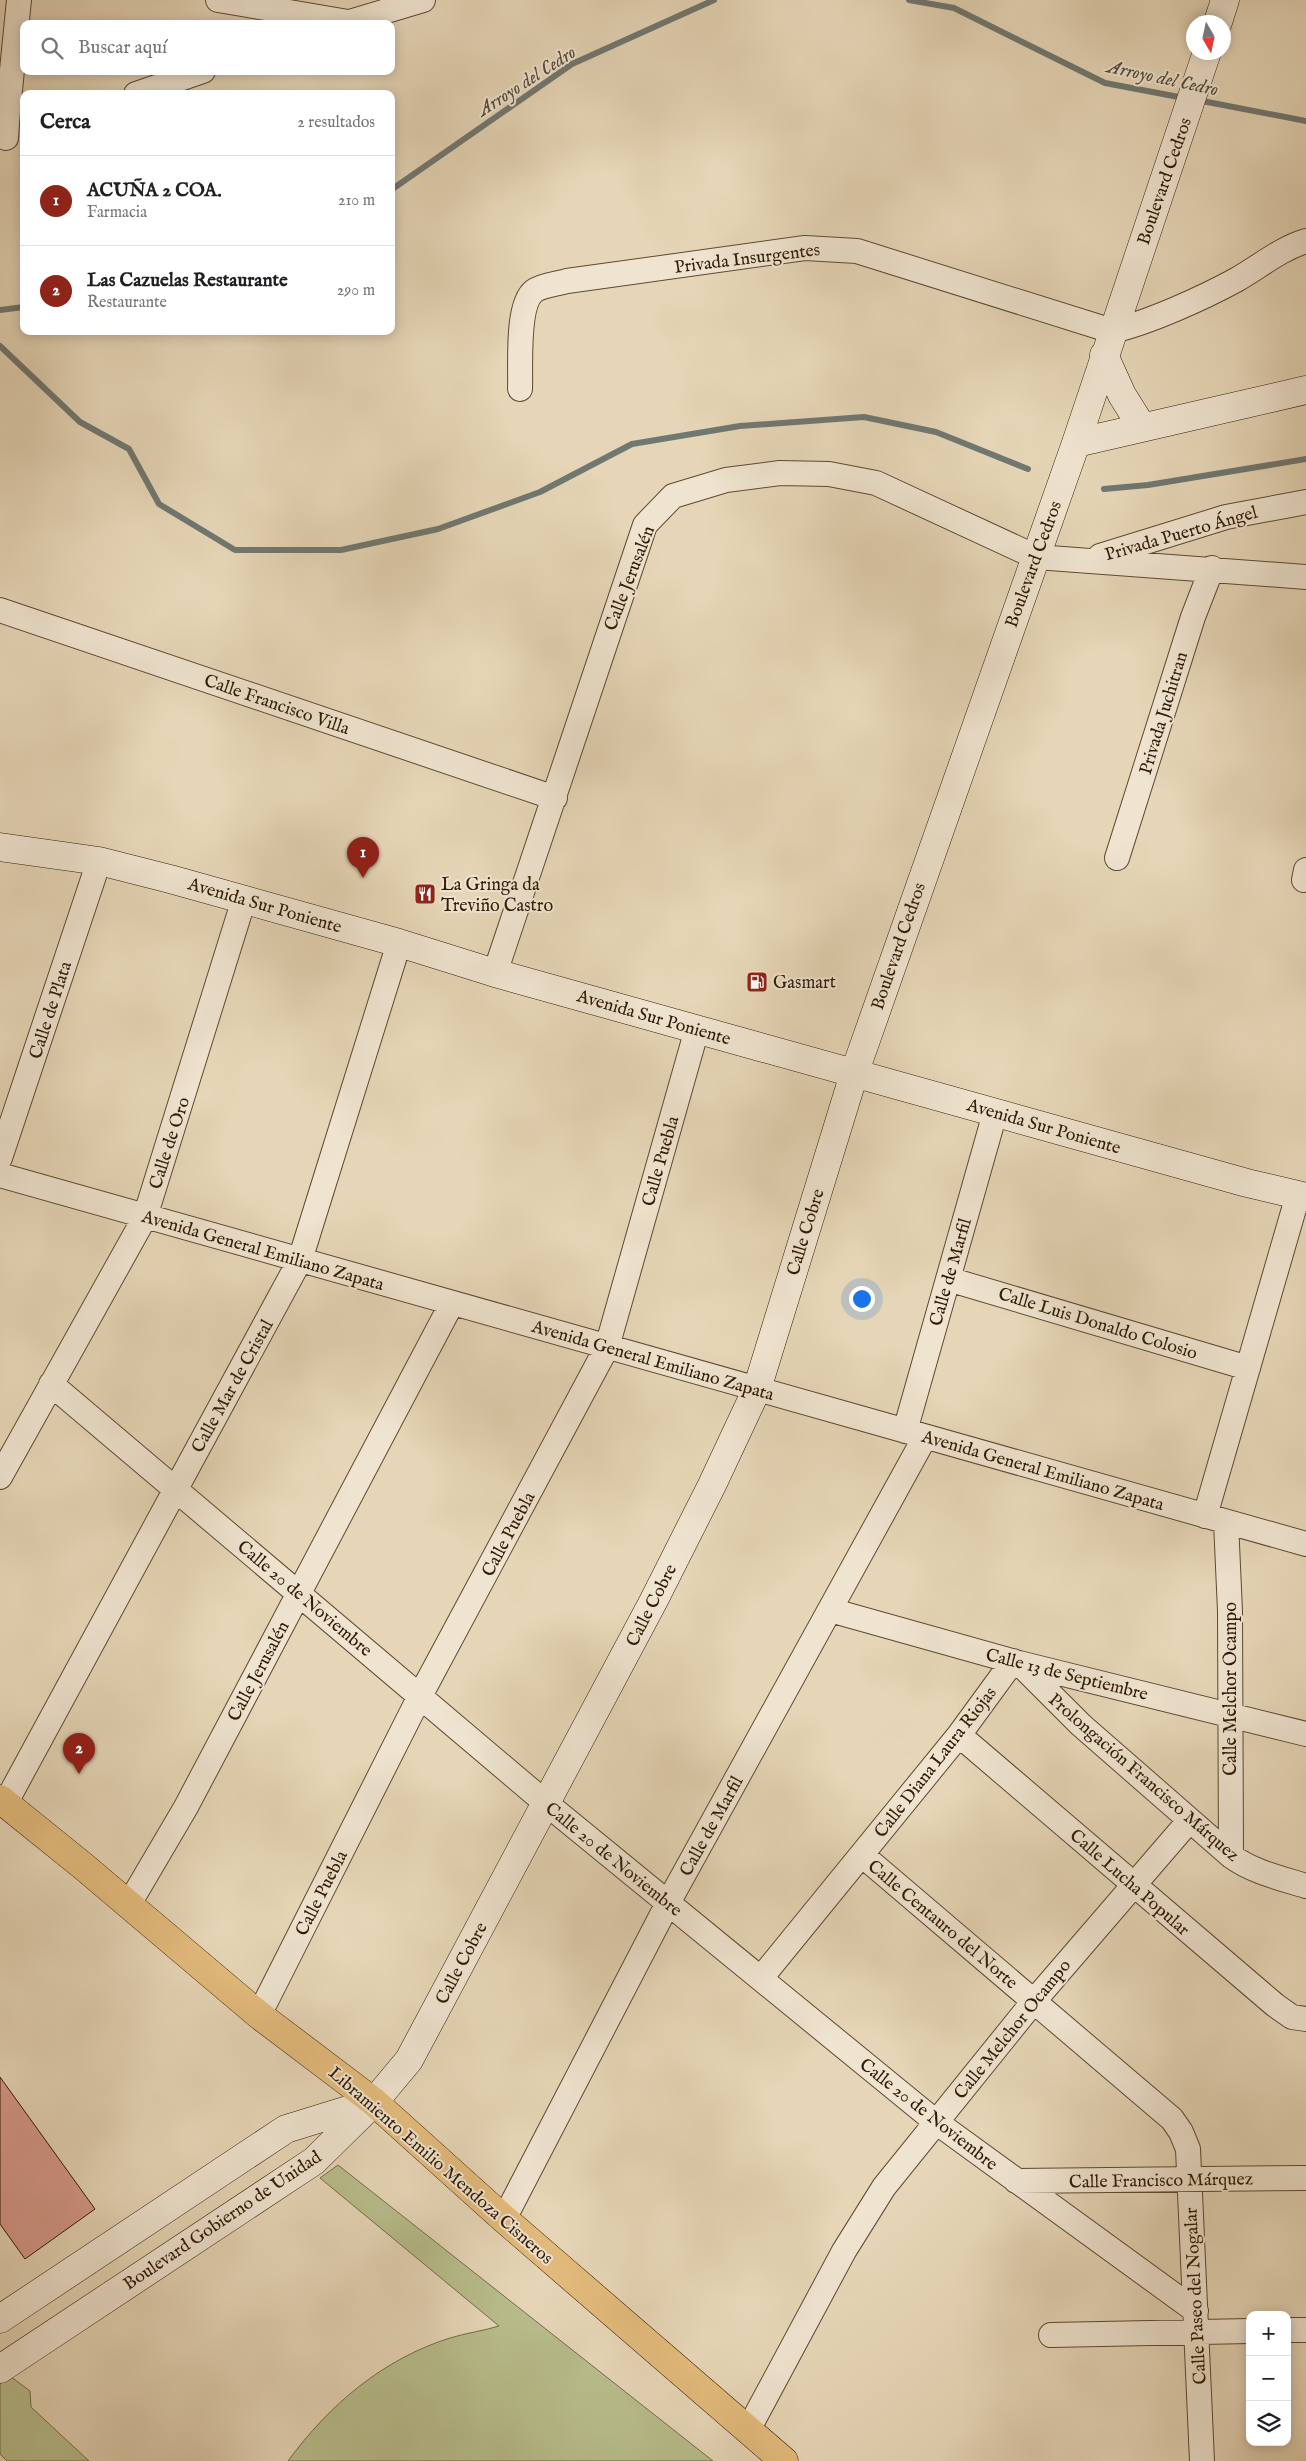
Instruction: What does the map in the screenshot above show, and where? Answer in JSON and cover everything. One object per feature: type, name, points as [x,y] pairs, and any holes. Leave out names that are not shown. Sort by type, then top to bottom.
[{"type":"main road","points":[[1220,15],[1225,0]]},
{"type":"main road","name":"Boulevard Cedros","points":[[854,1074],[1076,443],[1204,60]]},
{"type":"main road","points":[[1108,343],[1122,395],[1142,427]]},
{"type":"main road","points":[[1076,443],[1306,390]]},
{"type":"main road","name":"Avenida Sur Poniente","points":[[0,847],[99,861],[244,899],[399,943],[495,973],[854,1074],[1302,1196]]},
{"type":"main road","name":"Calle Cobre","points":[[374,2102],[409,2060],[547,1804],[694,1521],[757,1389],[854,1074]]},
{"type":"main road","name":"Libramiento Emilio Mendoza Cisneros","points":[[3,1801],[259,2014],[374,2102],[504,2219],[784,2461]]},
{"type":"main road","name":"Boulevard Gobierno de Unidad","points":[[0,2319],[286,2129],[374,2102]]},
{"type":"main road","name":"Boulevard Gobierno de Unidad","points":[[0,2369],[314,2161],[374,2102]]},
{"type":"main road","points":[[141,2225],[166,2259]]},
{"type":"street","points":[[10,137],[4,109],[19,0]]},
{"type":"street","points":[[218,0],[329,20]]},
{"type":"street","points":[[356,20],[423,0]]},
{"type":"street","points":[[148,90],[191,75]]},
{"type":"street","points":[[1108,343],[1146,320],[1235,280],[1290,246],[1306,241]]},
{"type":"street","name":"Privada Insurgentes","points":[[520,389],[522,316],[526,299],[535,290],[567,282],[805,248],[857,251],[1108,343]]},
{"type":"street","name":"Calle Jerusalén","points":[[495,973],[645,525],[673,496],[726,480],[780,473],[829,474],[876,483],[1036,557]]},
{"type":"street","name":"Privada Puerto Ángel","points":[[1086,560],[1226,517],[1306,502]]},
{"type":"street","name":"Privada Puerto Ángel","points":[[1036,557],[1212,568],[1306,577]]},
{"type":"street","name":"Privada Juchitran","points":[[1117,858],[1193,617],[1212,568]]},
{"type":"street","name":"Calle Francisco Villa","points":[[0,610],[555,798]]},
{"type":"street","name":"Calle de Plata","points":[[0,1158],[99,861]]},
{"type":"street","name":"Calle de Oro","points":[[0,1477],[146,1217],[244,899]]},
{"type":"street","name":"Calle Mar de Cristal","points":[[3,1801],[300,1260],[399,943]]},
{"type":"street","name":"Calle Puebla","points":[[259,2014],[420,1696],[607,1347],[696,1029]]},
{"type":"street","name":"Calle de Marfil","points":[[504,2219],[668,1903],[830,1610],[915,1434],[948,1279],[995,1113]]},
{"type":"street","name":"Avenida General Emiliano Zapata","points":[[0,1175],[1306,1544]]},
{"type":"street","name":"Calle Melchor Ocampo","points":[[1231,1856],[1230,1611],[1215,1519],[1248,1368],[1302,1196]]},
{"type":"street","name":"Calle Luis Donaldo Colosio","points":[[948,1279],[1248,1368]]},
{"type":"street","name":"Calle Jerusalén","points":[[129,1904],[186,1807],[452,1303]]},
{"type":"street","name":"Calle 20 de Noviembre","points":[[51,1384],[547,1804],[936,2122],[1016,2181],[1197,2322]]},
{"type":"street","name":"Calle 13 de Septiembre","points":[[830,1610],[1016,1662],[1306,1734]]},
{"type":"street","name":"Calle Diana Laura Riojas","points":[[761,1978],[1016,1662]]},
{"type":"street","name":"Prolongación Francisco Márquez","points":[[1016,1662],[1081,1725],[1231,1856],[1244,1866],[1306,1886]]},
{"type":"street","name":"Calle Lucha Popular","points":[[959,1735],[1276,2006],[1292,2017],[1306,2019]]},
{"type":"street","name":"Calle Melchor Ocampo","points":[[748,2430],[844,2251],[884,2187],[1034,2001],[1189,1821]]},
{"type":"street","name":"Calle Centauro del Norte","points":[[862,1855],[1172,2118],[1181,2132]]},
{"type":"street","name":"Calle Paseo del Nogalar","points":[[1181,2132],[1188,2148],[1202,2461]]},
{"type":"street","name":"Calle Francisco Márquez","points":[[1016,2181],[1306,2178]]},
{"type":"street","points":[[1050,2334],[1197,2322],[1246,2330]]},
{"type":"street","points":[[1291,2330],[1306,2330]]},
{"type":"green space","points":[[338,2165],[713,2461],[288,2461],[321,2421],[359,2386],[380,2371],[425,2347],[456,2336],[499,2326],[320,2178]]},
{"type":"green space","points":[[10,2376],[30,2391],[31,2407],[89,2461],[7,2461],[0,2454],[0,2383]]},
{"type":"building","points":[[0,2077],[95,2209],[25,2259],[0,2224]]},
{"type":"waterway","name":"Arroyo del Cedro","points":[[395,187],[572,64],[714,0]]},
{"type":"waterway","name":"Arroyo del Cedro","points":[[909,0],[954,8],[1105,83],[1184,98]]},
{"type":"waterway","name":"Arroyo del Cedro","points":[[1197,100],[1306,121]]},
{"type":"waterway","name":"Arroyo del Cedro","points":[[0,310],[20,308]]},
{"type":"waterway","points":[[0,346],[80,422],[129,449],[159,504],[235,550],[341,550],[438,529],[540,492],[632,444],[740,426],[864,417],[936,432],[1028,469]]},
{"type":"waterway","points":[[1104,489],[1148,485],[1306,459]]},
{"type":"place","name":"ACUÑA 2 COA.","points":[[363,878]]},
{"type":"place","name":"La Gringa da Treviño Castro","points":[[425,894]]},
{"type":"place","name":"Gasmart","points":[[757,982]]},
{"type":"place","name":"Las Cazuelas Restaurante","points":[[79,1774]]}]
